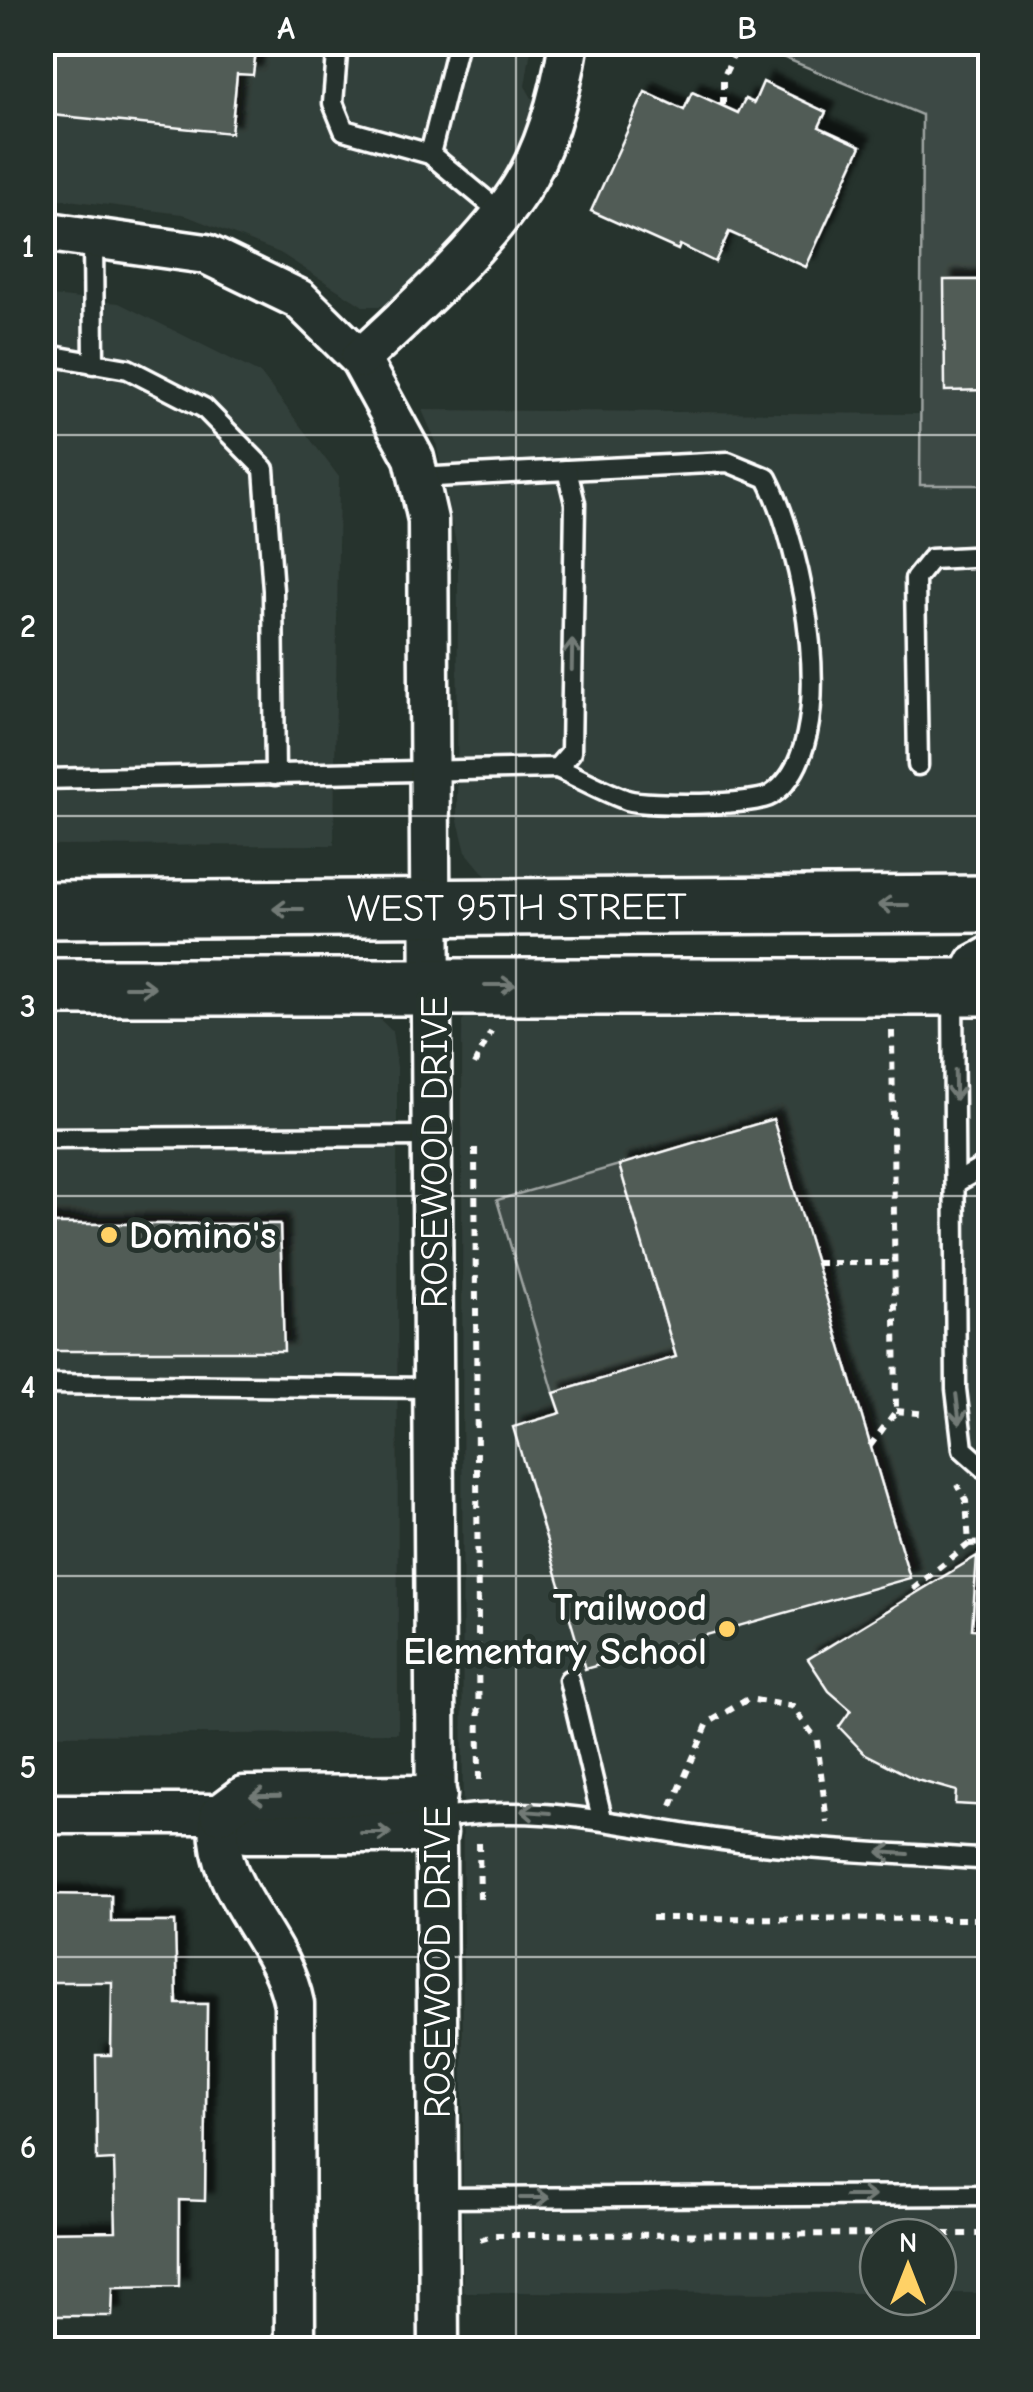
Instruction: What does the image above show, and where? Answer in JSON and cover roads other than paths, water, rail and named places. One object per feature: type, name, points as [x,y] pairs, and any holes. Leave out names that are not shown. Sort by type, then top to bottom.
[{"type":"main road","name":"WEST 95TH STREET","points":[[42,910],[990,904]]},
{"type":"main road","name":"WEST 95TH STREET","points":[[42,987],[972,987]]},
{"type":"street","points":[[360,358],[441,282],[521,188],[561,92],[569,42]]},
{"type":"street","name":"ROSEWOOD DRIVE","points":[[42,230],[206,254],[243,268],[299,299],[360,358],[414,458],[428,520],[439,2350]]},
{"type":"street","points":[[42,1814],[220,1814],[244,1796],[437,1816]]},
{"type":"street","points":[[220,1814],[216,1843],[225,1871],[283,1968],[294,2004],[296,2350]]},
{"type":"lane","points":[[338,42],[333,104],[344,130],[430,154],[500,212]]},
{"type":"lane","points":[[430,154],[458,42]]},
{"type":"lane","points":[[93,236],[94,364]]},
{"type":"lane","points":[[42,354],[128,370],[204,408],[264,469],[273,590],[276,775]]},
{"type":"lane","points":[[42,779],[558,768],[630,801],[697,803],[768,797],[796,774],[808,712],[812,638],[786,514],[767,478],[728,462],[417,478]]},
{"type":"lane","points":[[558,768],[571,752],[575,503],[567,470]]},
{"type":"lane","points":[[918,766],[916,579],[931,558],[990,556]]},
{"type":"lane","points":[[990,945],[968,957],[972,987],[958,1182],[956,1388],[963,1449],[990,1474]]},
{"type":"lane","points":[[42,1138],[434,1136]]},
{"type":"lane","points":[[958,1182],[990,1163]]},
{"type":"lane","points":[[42,1384],[435,1388]]},
{"type":"lane","points":[[569,1680],[602,1818]]},
{"type":"lane","points":[[437,1816],[530,1810],[602,1818],[738,1842],[990,1860]]},
{"type":"lane","points":[[438,2198],[990,2195]]},
{"type":"place","name":"Domino's","points":[[109,1235]]},
{"type":"place","name":"Trailwood Elementary School","points":[[727,1629]]}]
